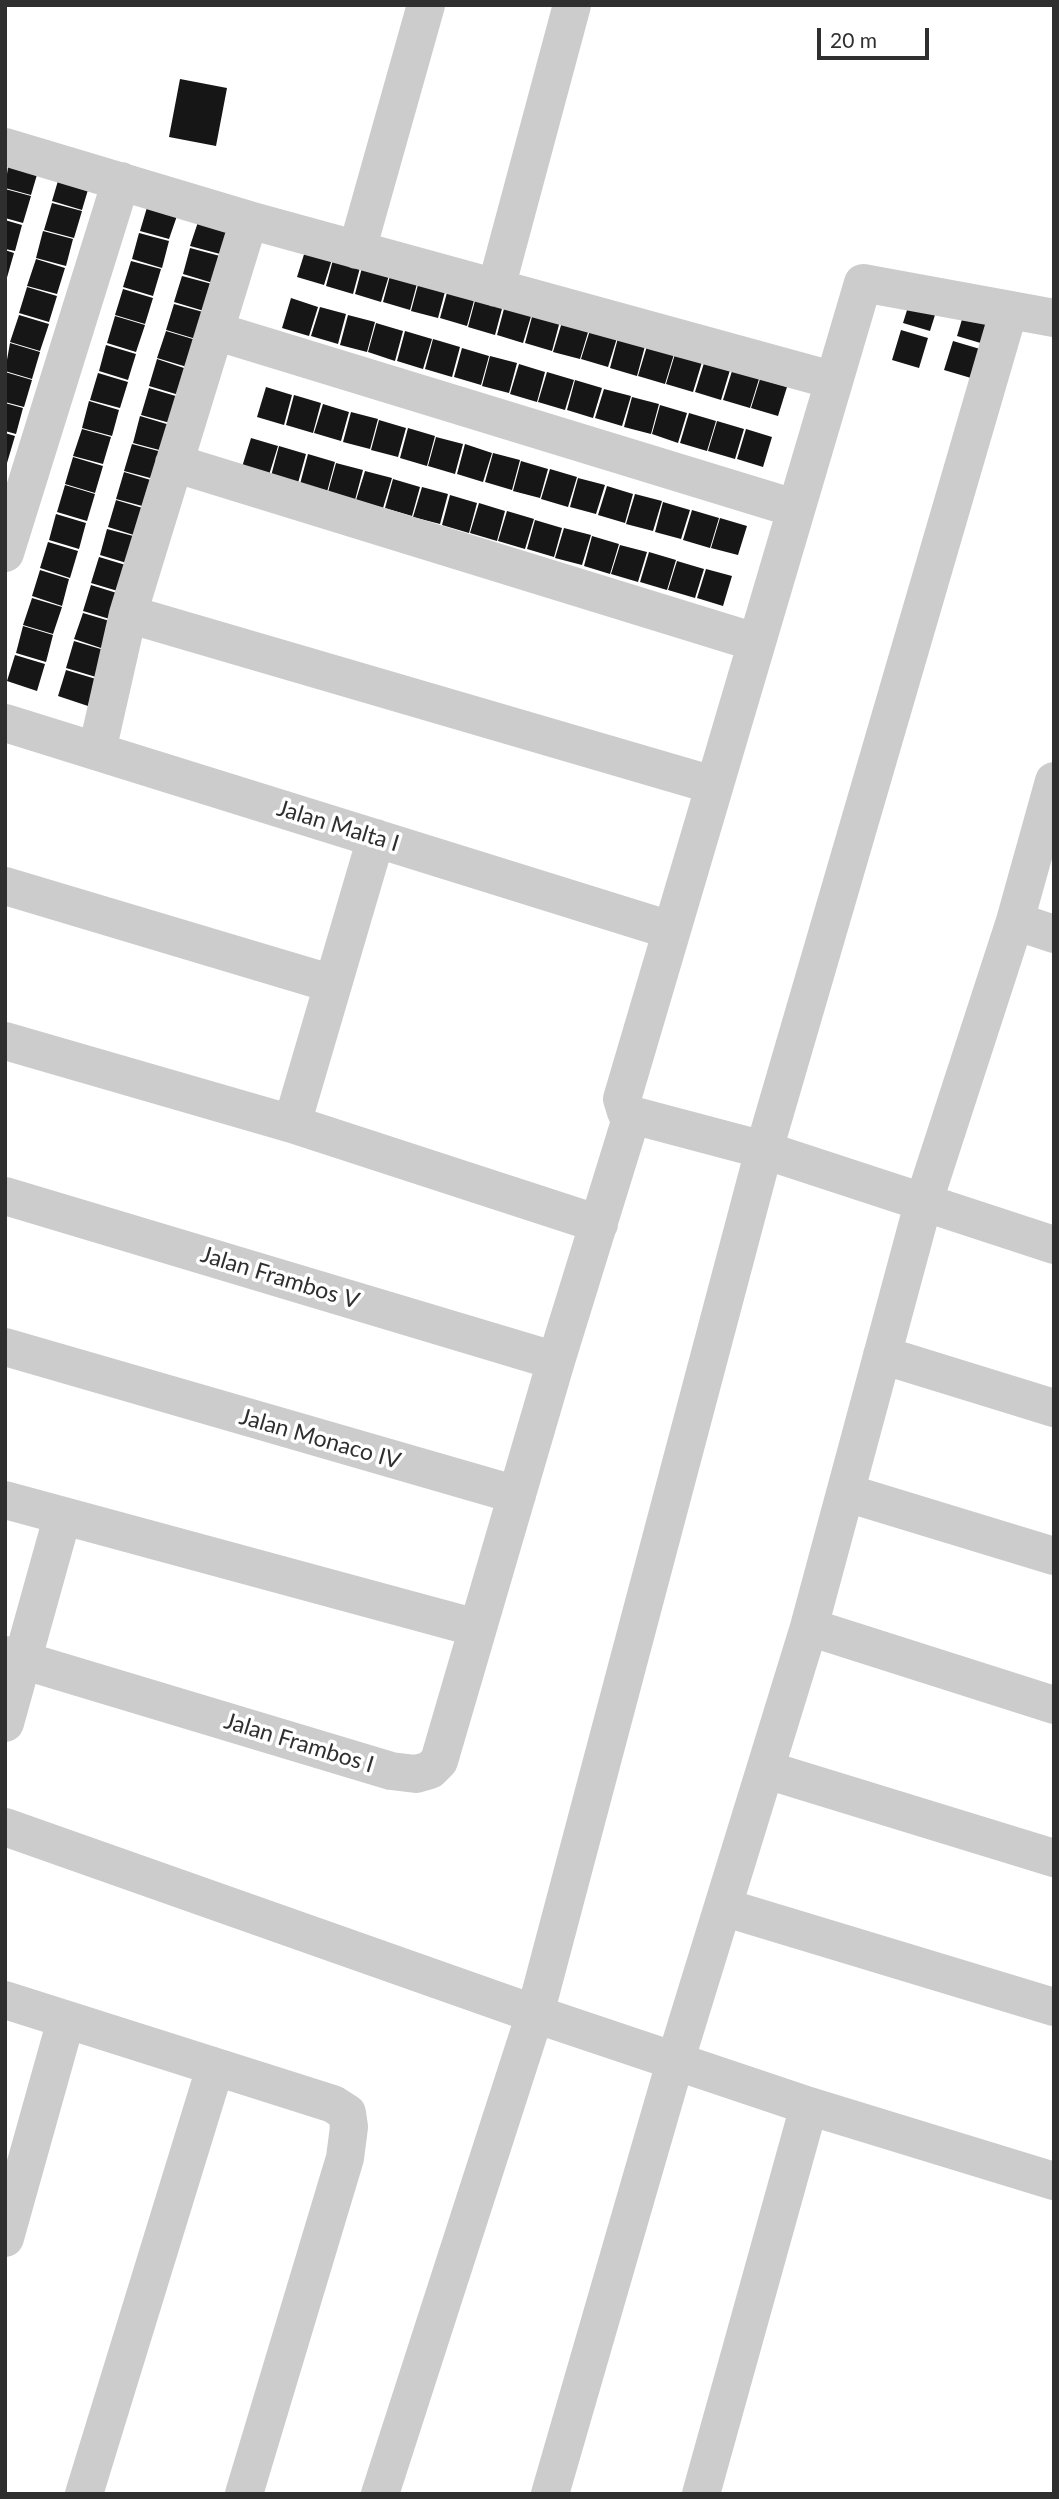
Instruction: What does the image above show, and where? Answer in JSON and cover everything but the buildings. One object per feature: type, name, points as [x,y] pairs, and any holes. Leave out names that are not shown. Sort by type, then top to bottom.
[{"type":"street","points":[[358,250],[426,5]]},
{"type":"street","points":[[496,288],[572,5]]},
{"type":"street","points":[[5,147],[249,220],[832,380]]},
{"type":"street","points":[[5,553],[121,181]]},
{"type":"street","points":[[97,751],[128,614],[249,220]]},
{"type":"street","points":[[1054,318],[863,283],[622,1092],[623,1106],[632,1115],[765,1150],[1054,1245]]},
{"type":"street","points":[[380,2494],[535,2014],[765,1150],[1009,310]]},
{"type":"street","points":[[215,331],[794,508]]},
{"type":"street","points":[[174,463],[755,642]]},
{"type":"street","points":[[128,614],[713,785]]},
{"type":"street","name":"Jalan Malta I","points":[[5,723],[670,930]]},
{"type":"street","points":[[550,2494],[677,2059],[809,1627],[923,1204],[1016,921],[1054,781]]},
{"type":"street","points":[[292,1124],[376,838]]},
{"type":"street","points":[[5,886],[333,984]]},
{"type":"street","points":[[1016,921],[1054,934]]},
{"type":"street","points":[[5,1041],[292,1124],[599,1224]]},
{"type":"street","name":"Jalan Frambos I","points":[[14,1658],[391,1771],[416,1774],[430,1770],[439,1761],[556,1361],[632,1115]]},
{"type":"street","name":"Jalan Frambos V","points":[[5,1196],[556,1361]]},
{"type":"street","name":"Jalan Monaco IV","points":[[5,1347],[517,1495]]},
{"type":"street","points":[[882,1355],[1054,1408]]},
{"type":"street","points":[[846,1493],[1054,1556]]},
{"type":"street","points":[[5,1500],[62,1518],[477,1628]]},
{"type":"street","points":[[5,1723],[14,1658],[62,1518]]},
{"type":"street","points":[[809,1627],[1054,1705]]},
{"type":"street","points":[[767,1770],[1054,1858]]},
{"type":"street","points":[[5,1827],[535,2014],[677,2059],[809,2106],[1054,2181]]},
{"type":"street","points":[[723,1907],[1054,2007]]},
{"type":"street","points":[[5,2000],[333,2104],[346,2113],[349,2127],[345,2158],[244,2494]]},
{"type":"street","points":[[5,2238],[66,2020]]},
{"type":"street","points":[[84,2494],[215,2068]]},
{"type":"street","points":[[701,2494],[809,2106]]}]
